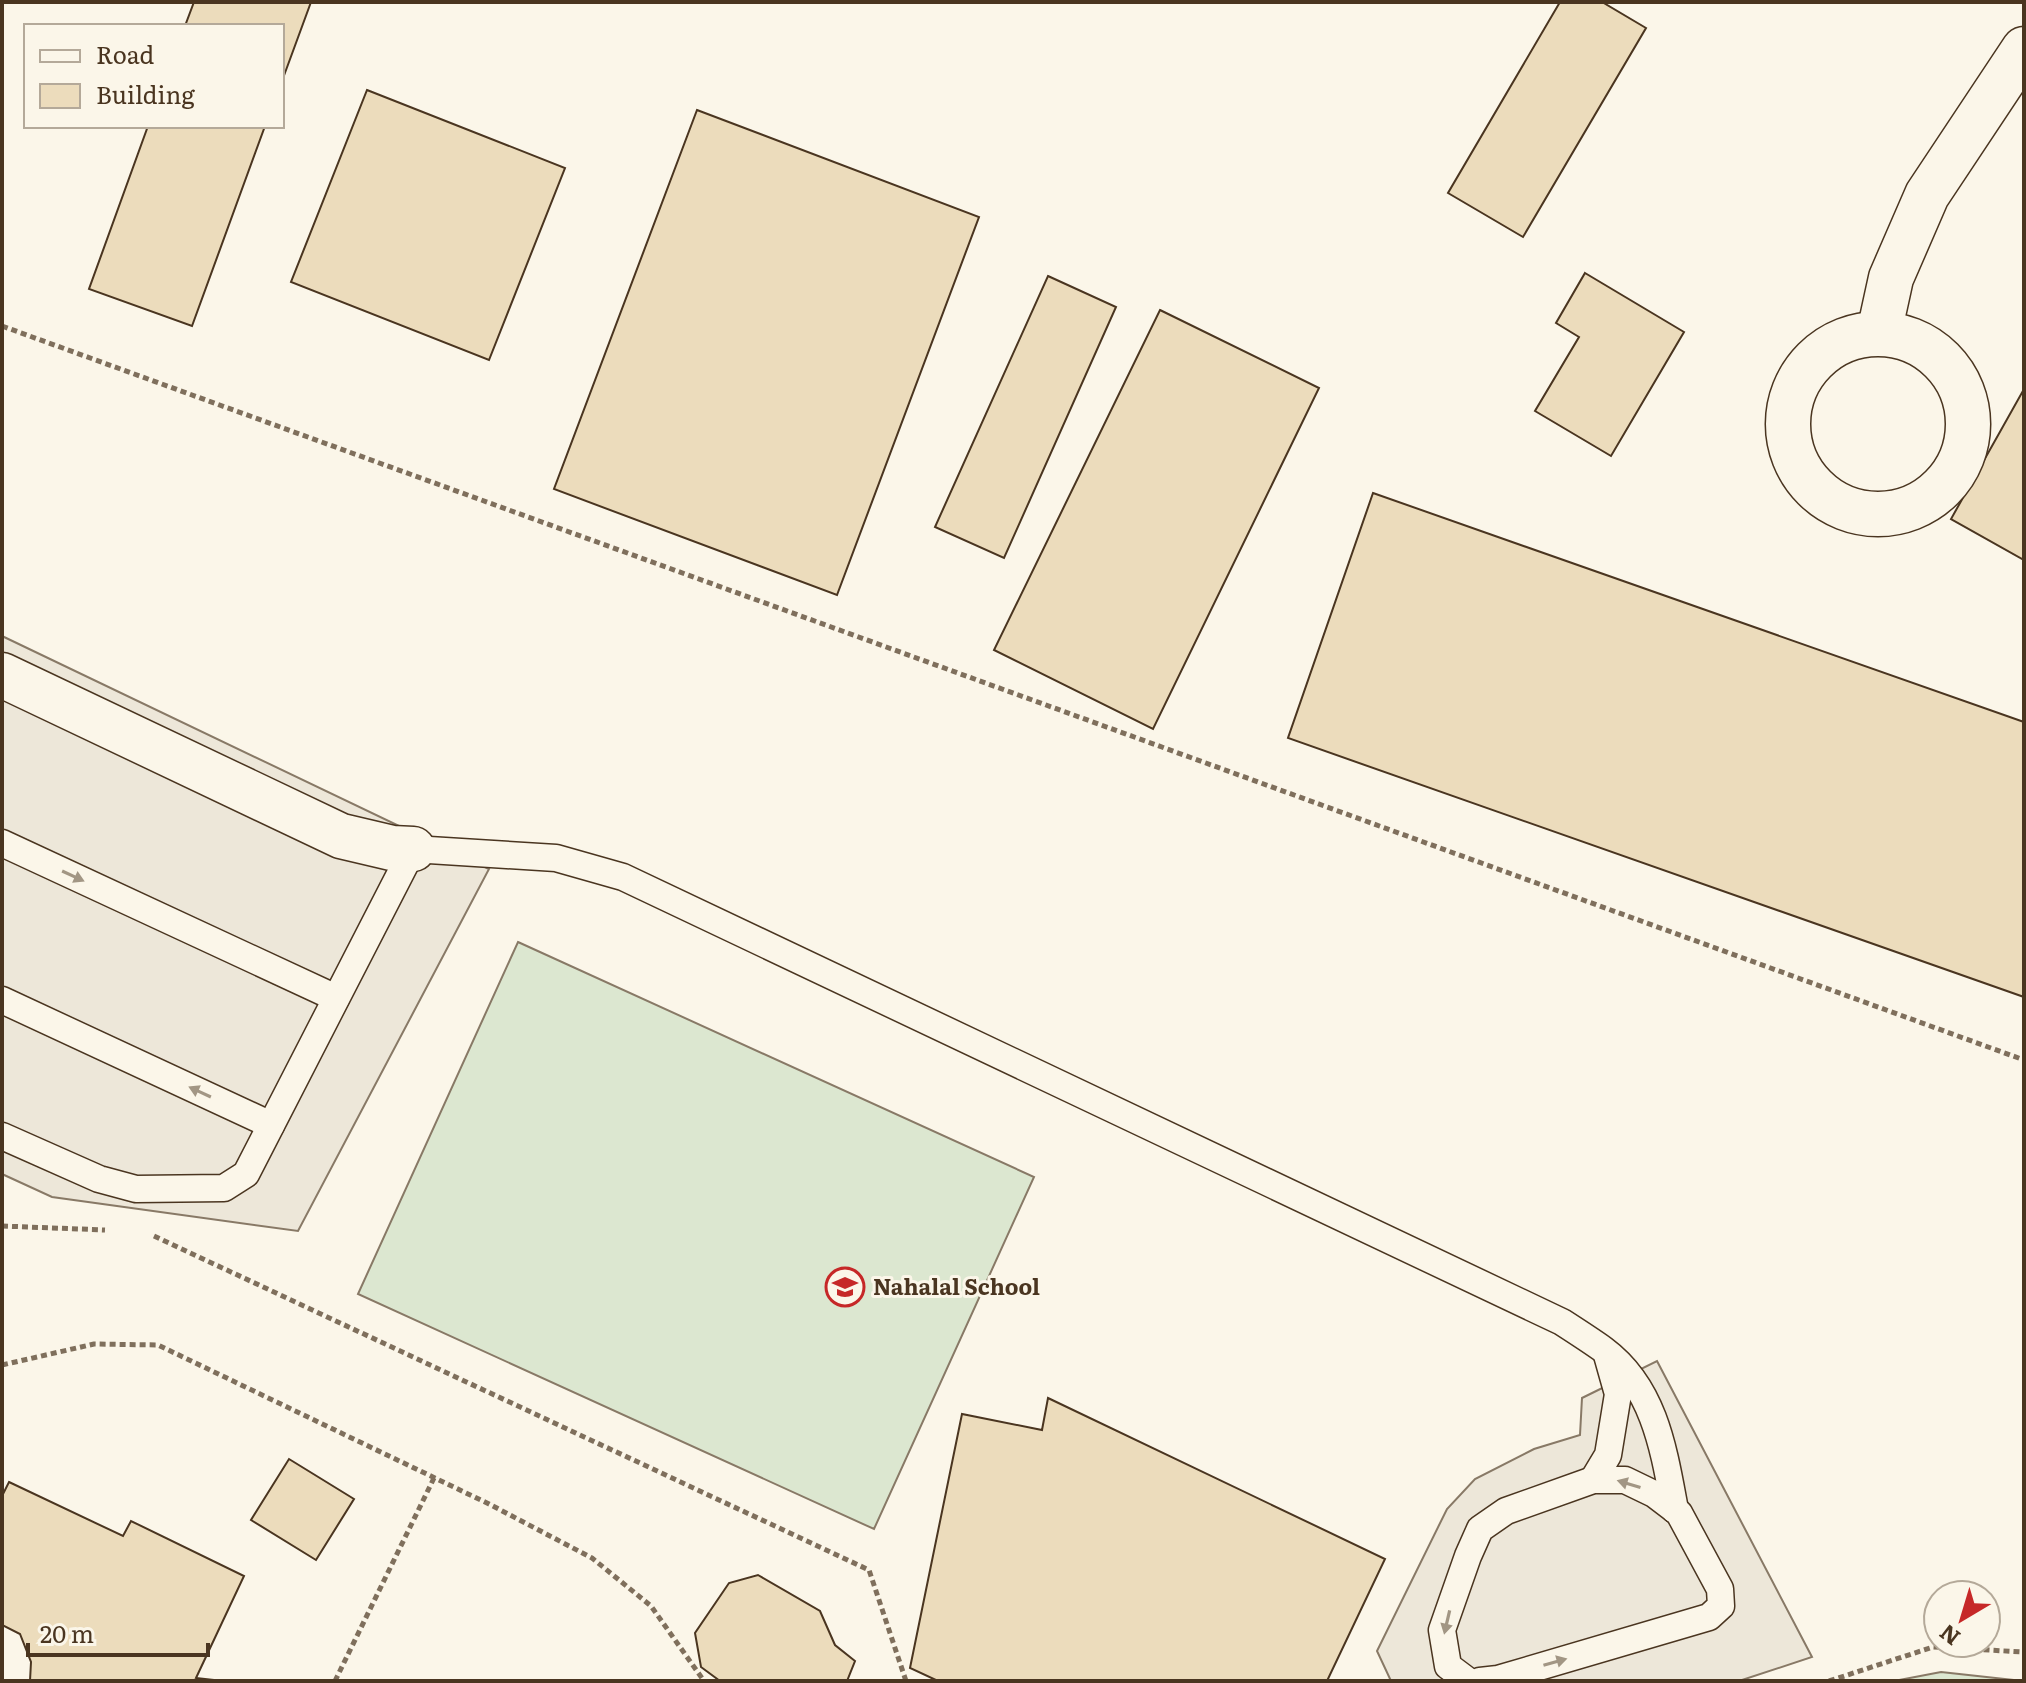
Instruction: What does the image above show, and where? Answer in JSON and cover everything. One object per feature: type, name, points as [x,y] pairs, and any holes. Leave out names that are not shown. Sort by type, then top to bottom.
[{"type":"street","points":[[1879,333],[1891,278],[1927,195],[2024,49]]},
{"type":"street","points":[[1879,333],[1909,338],[1935,354],[1956,376],[1967,405],[1968,435],[1960,465],[1942,489],[1916,507],[1887,514],[1857,512],[1832,503],[1811,486],[1796,465],[1788,439],[1788,413],[1794,388],[1808,364],[1828,347],[1853,336],[1879,333]]},
{"type":"street","points":[[2,675],[341,836],[392,848],[413,849]]},
{"type":"lane","points":[[2,843],[336,998]]},
{"type":"lane","points":[[2,1136],[99,1179],[136,1189],[224,1188],[246,1174],[413,849],[556,858],[623,877],[1548,1315],[1606,1351],[1630,1375],[1652,1410],[1665,1454],[1675,1510]]},
{"type":"lane","points":[[2,1000],[271,1125]]},
{"type":"lane","points":[[1593,1480],[1608,1455],[1618,1394],[1606,1351]]},
{"type":"lane","points":[[1468,1681],[1448,1666],[1442,1630],[1480,1529],[1506,1511],[1593,1480],[1625,1480],[1654,1494],[1679,1513],[1720,1589],[1721,1606],[1709,1617],[1498,1679],[1480,1681]]},
{"type":"path","points":[[2,326],[2024,1060]]},
{"type":"path","points":[[2,1226],[113,1231]]},
{"type":"path","points":[[144,1232],[869,1570],[906,1681]]},
{"type":"path","points":[[2,1365],[94,1344],[158,1345],[592,1558],[651,1606],[704,1681]]},
{"type":"path","points":[[335,1681],[434,1478]]},
{"type":"path","points":[[1829,1681],[1933,1647],[2024,1652]]},
{"type":"green space","points":[[518,942],[1034,1177],[874,1529],[358,1294]]},
{"type":"green space","points":[[1941,1672],[2023,1681],[1894,1681]]},
{"type":"shaded area","points":[[2,636],[489,869],[298,1231],[52,1197],[2,1174]]},
{"type":"shaded area","points":[[1657,1361],[1812,1657],[1739,1681],[1391,1681],[1377,1651],[1447,1509],[1475,1479],[1534,1449],[1580,1435],[1582,1398]]},
{"type":"building","points":[[194,2],[311,2],[284,76],[284,24],[186,24]]},
{"type":"building","points":[[1560,2],[1602,2],[1646,28],[1523,237],[1448,193]]},
{"type":"building","points":[[367,90],[565,168],[489,360],[291,282]]},
{"type":"building","points":[[697,110],[979,217],[837,595],[554,489]]},
{"type":"building","points":[[147,128],[264,128],[192,326],[89,289]]},
{"type":"building","points":[[1585,273],[1684,332],[1611,456],[1535,411],[1579,337],[1556,323]]},
{"type":"building","points":[[1048,276],[1116,307],[1004,558],[935,527]]},
{"type":"building","points":[[1160,310],[1319,388],[1153,729],[994,650]]},
{"type":"building","points":[[2024,389],[2024,560],[1951,519]]},
{"type":"building","points":[[1373,493],[2024,722],[2024,997],[1288,738]]},
{"type":"building","points":[[1048,1398],[1385,1559],[1327,1681],[938,1681],[910,1668],[962,1414],[1042,1430]]},
{"type":"building","points":[[289,1459],[354,1499],[316,1560],[251,1520]]},
{"type":"building","points":[[9,1482],[123,1536],[131,1521],[244,1576],[196,1678],[223,1681],[30,1681],[31,1662],[20,1634],[2,1625],[2,1496]]},
{"type":"building","points":[[758,1575],[820,1611],[835,1645],[855,1661],[847,1681],[720,1681],[701,1667],[695,1633],[729,1583]]},
{"type":"place","name":"Nahalal School","points":[[845,1287]]}]
